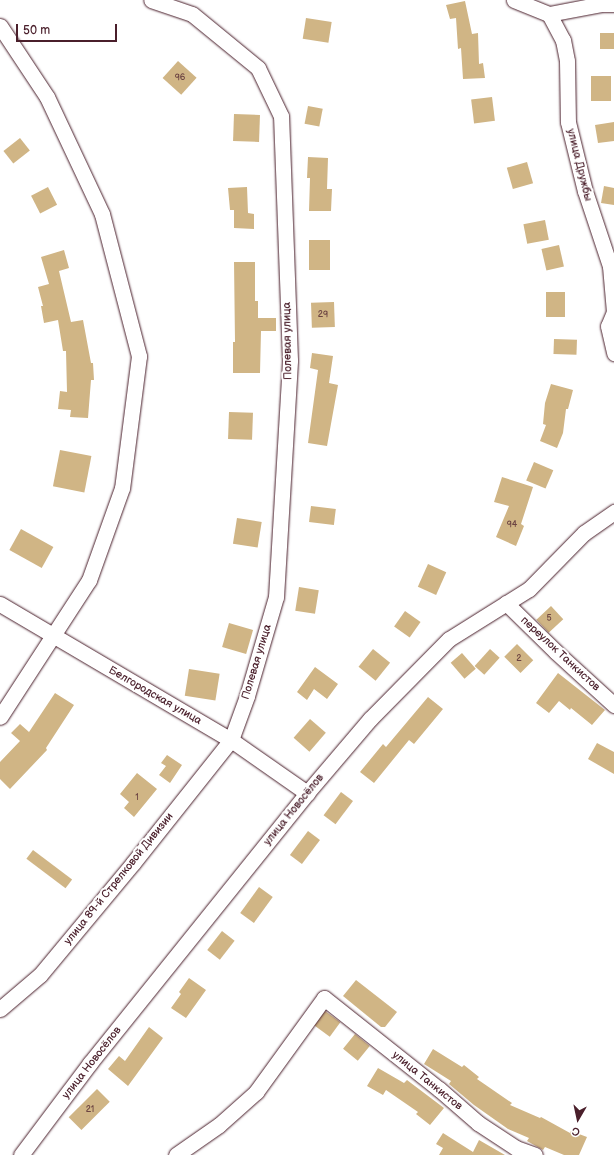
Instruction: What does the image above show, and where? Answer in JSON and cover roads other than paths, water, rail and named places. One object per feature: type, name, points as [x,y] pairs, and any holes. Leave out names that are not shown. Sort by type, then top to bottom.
[{"type":"street","name":"Полевая улица","points":[[151,0],[192,14],[258,68],[281,116],[290,360],[276,597],[247,696],[231,740]]},
{"type":"street","points":[[514,0],[549,14],[602,4],[614,4]]},
{"type":"street","name":"улица Дружбы","points":[[549,14],[563,40],[567,61],[568,122],[585,191],[610,255],[614,312],[608,326],[614,354]]},
{"type":"street","points":[[0,26],[47,97],[102,214],[139,356],[122,488],[89,580],[0,717]]},
{"type":"street","name":"улица Новосёлов","points":[[22,1155],[90,1063],[307,793],[370,719],[449,639],[528,589],[584,532],[614,512]]},
{"type":"street","name":"переулок Танкистов","points":[[506,603],[556,652],[614,705]]},
{"type":"street","name":"Белгородская улица","points":[[0,604],[231,740],[307,793]]},
{"type":"street","name":"улица 89-й Стрелковой Дивизии","points":[[0,1009],[40,975],[133,863],[231,740]]},
{"type":"street","name":"улица Танкистов","points":[[176,1155],[219,1125],[256,1092],[324,998],[478,1123],[516,1148],[535,1155]]}]
